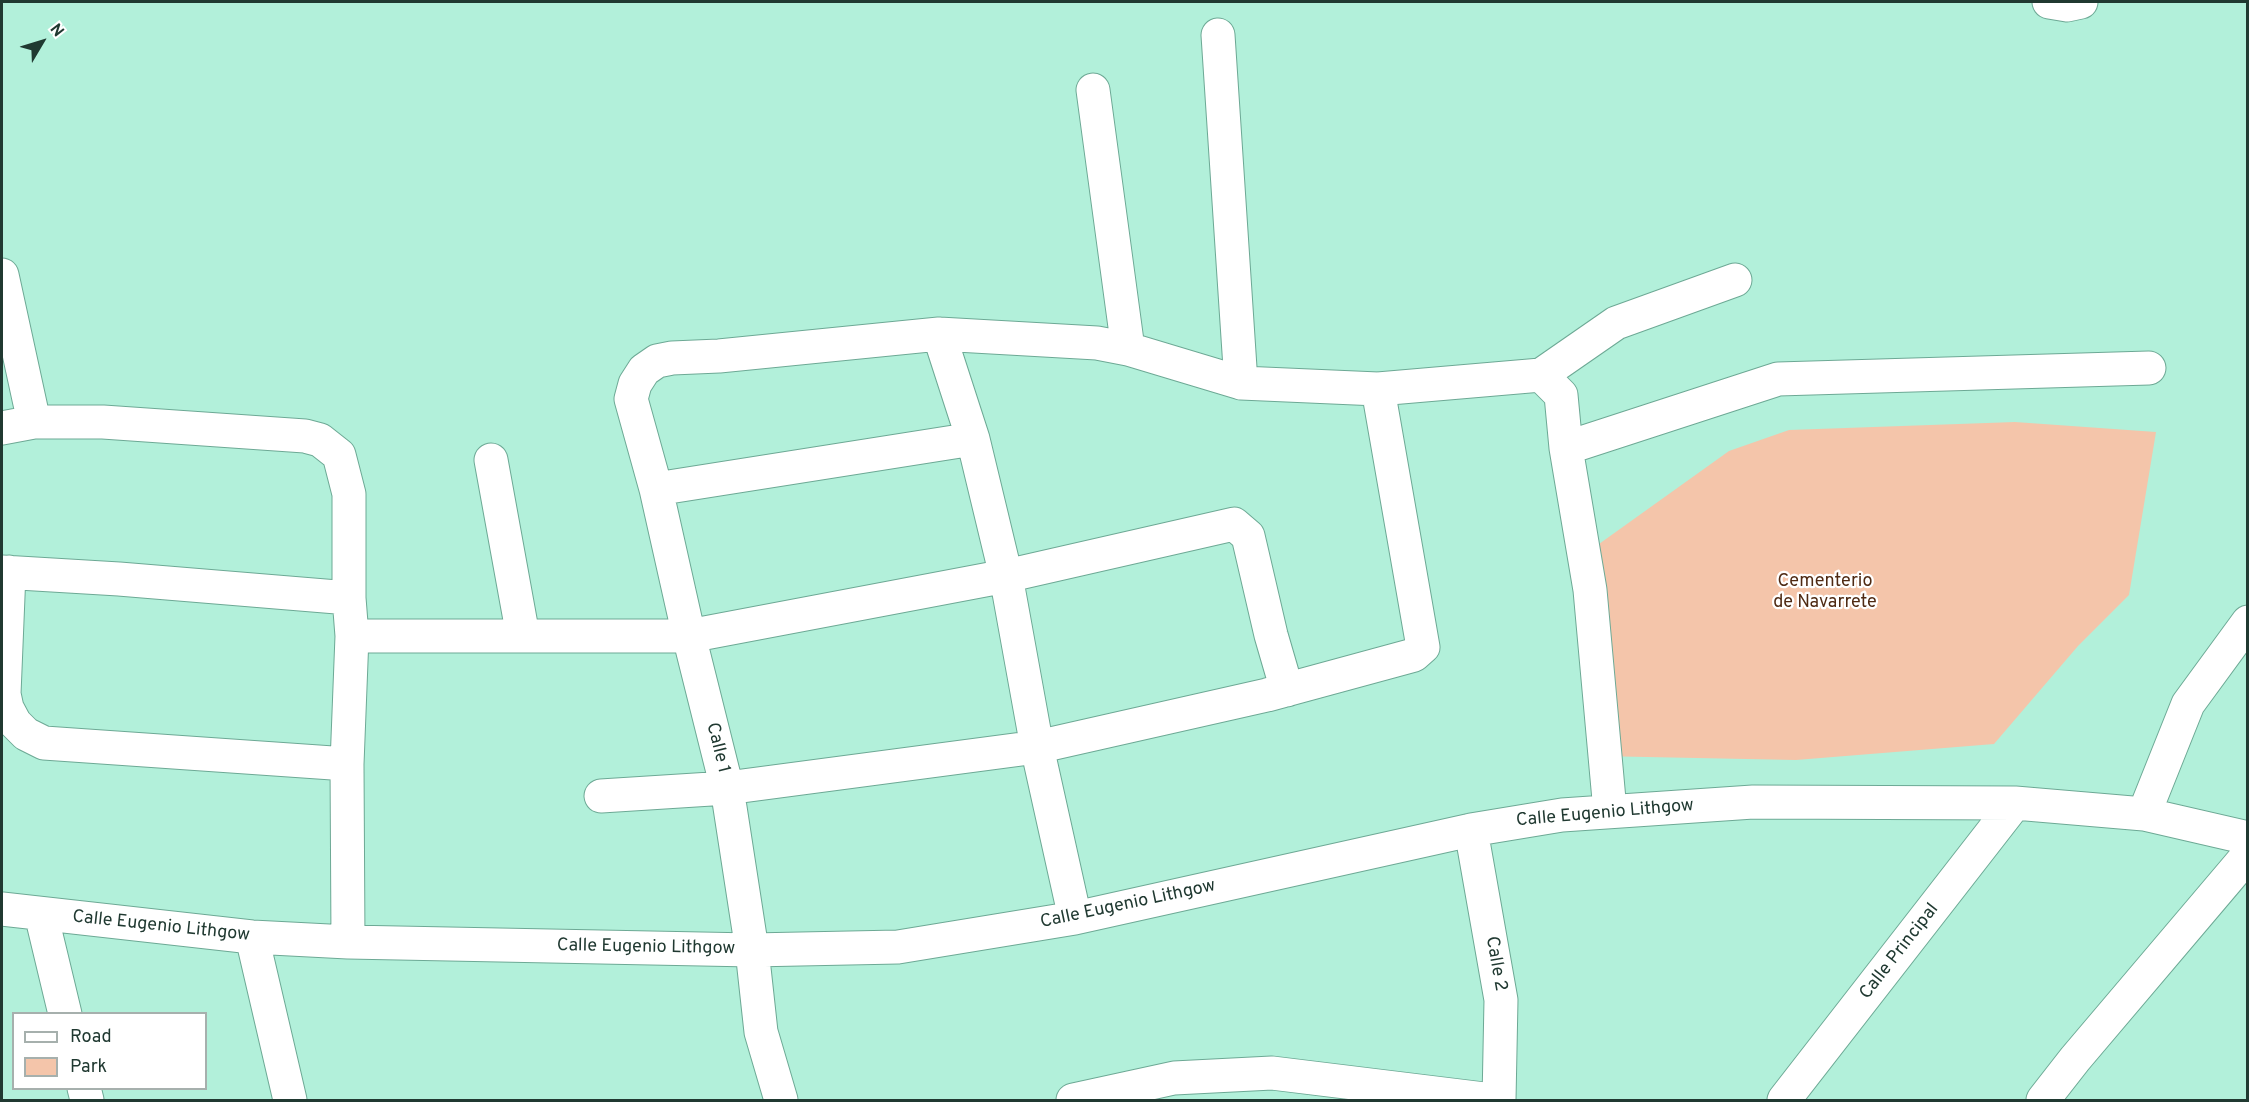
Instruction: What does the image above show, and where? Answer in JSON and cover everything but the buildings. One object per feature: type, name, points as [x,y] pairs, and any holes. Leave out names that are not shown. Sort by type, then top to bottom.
[{"type":"street","points":[[2049,2],[2067,5],[2081,2]]},
{"type":"street","points":[[1218,35],[1241,383]]},
{"type":"street","points":[[1093,90],[1128,349]]},
{"type":"street","points":[[2,275],[34,422]]},
{"type":"street","points":[[1075,918],[1037,747],[1006,576],[973,439],[939,334],[1097,344],[1128,349],[1241,383],[1378,390],[1541,375],[1616,324],[1735,280]]},
{"type":"street","name":"Calle 1","points":[[781,1101],[761,1032],[752,950],[727,788],[689,636],[656,489],[631,399],[635,384],[644,370],[657,361],[665,359],[719,356],[939,334]]},
{"type":"street","points":[[1566,448],[1778,378],[2149,368]]},
{"type":"street","points":[[1541,375],[1562,395],[1566,448],[1590,590],[1611,811]]},
{"type":"street","points":[[601,796],[727,788],[1037,747],[1287,690],[1414,655],[1423,647],[1378,390]]},
{"type":"street","points":[[2,428],[34,422],[103,422],[305,436],[320,440],[339,455],[349,494],[349,597],[352,636],[347,764],[348,942]]},
{"type":"street","points":[[656,489],[973,439]]},
{"type":"street","points":[[491,460],[523,636]]},
{"type":"street","points":[[352,636],[689,636],[1006,576],[1234,524],[1248,536],[1271,635],[1287,690]]},
{"type":"street","points":[[347,764],[44,743],[26,734],[15,723],[7,708],[4,694],[5,572],[349,597]]},
{"type":"street","points":[[2145,814],[2188,704],[2247,622]]},
{"type":"street","name":"Calle Eugenio Lithgow","points":[[2,909],[252,937],[348,942],[752,950],[898,947],[1075,918],[1471,830],[1562,815],[1611,811],[1753,802],[2015,803],[2145,814],[2247,838]]},
{"type":"street","name":"Calle Principal","points":[[1784,1101],[2015,803]]},
{"type":"street","name":"Calle 2","points":[[1471,830],[1501,1000],[1499,1101]]},
{"type":"street","points":[[2043,1101],[2075,1059],[2247,855]]},
{"type":"street","points":[[41,914],[65,1012]]},
{"type":"street","points":[[252,937],[290,1101]]},
{"type":"street","points":[[1073,1101],[1174,1078],[1272,1073],[1492,1101]]},
{"type":"green space","name":"Cementerio de Navarrete","points":[[2015,422],[2156,432],[2129,595],[2078,646],[1994,744],[1796,760],[1597,756],[1571,564],[1729,451],[1789,430]]}]
